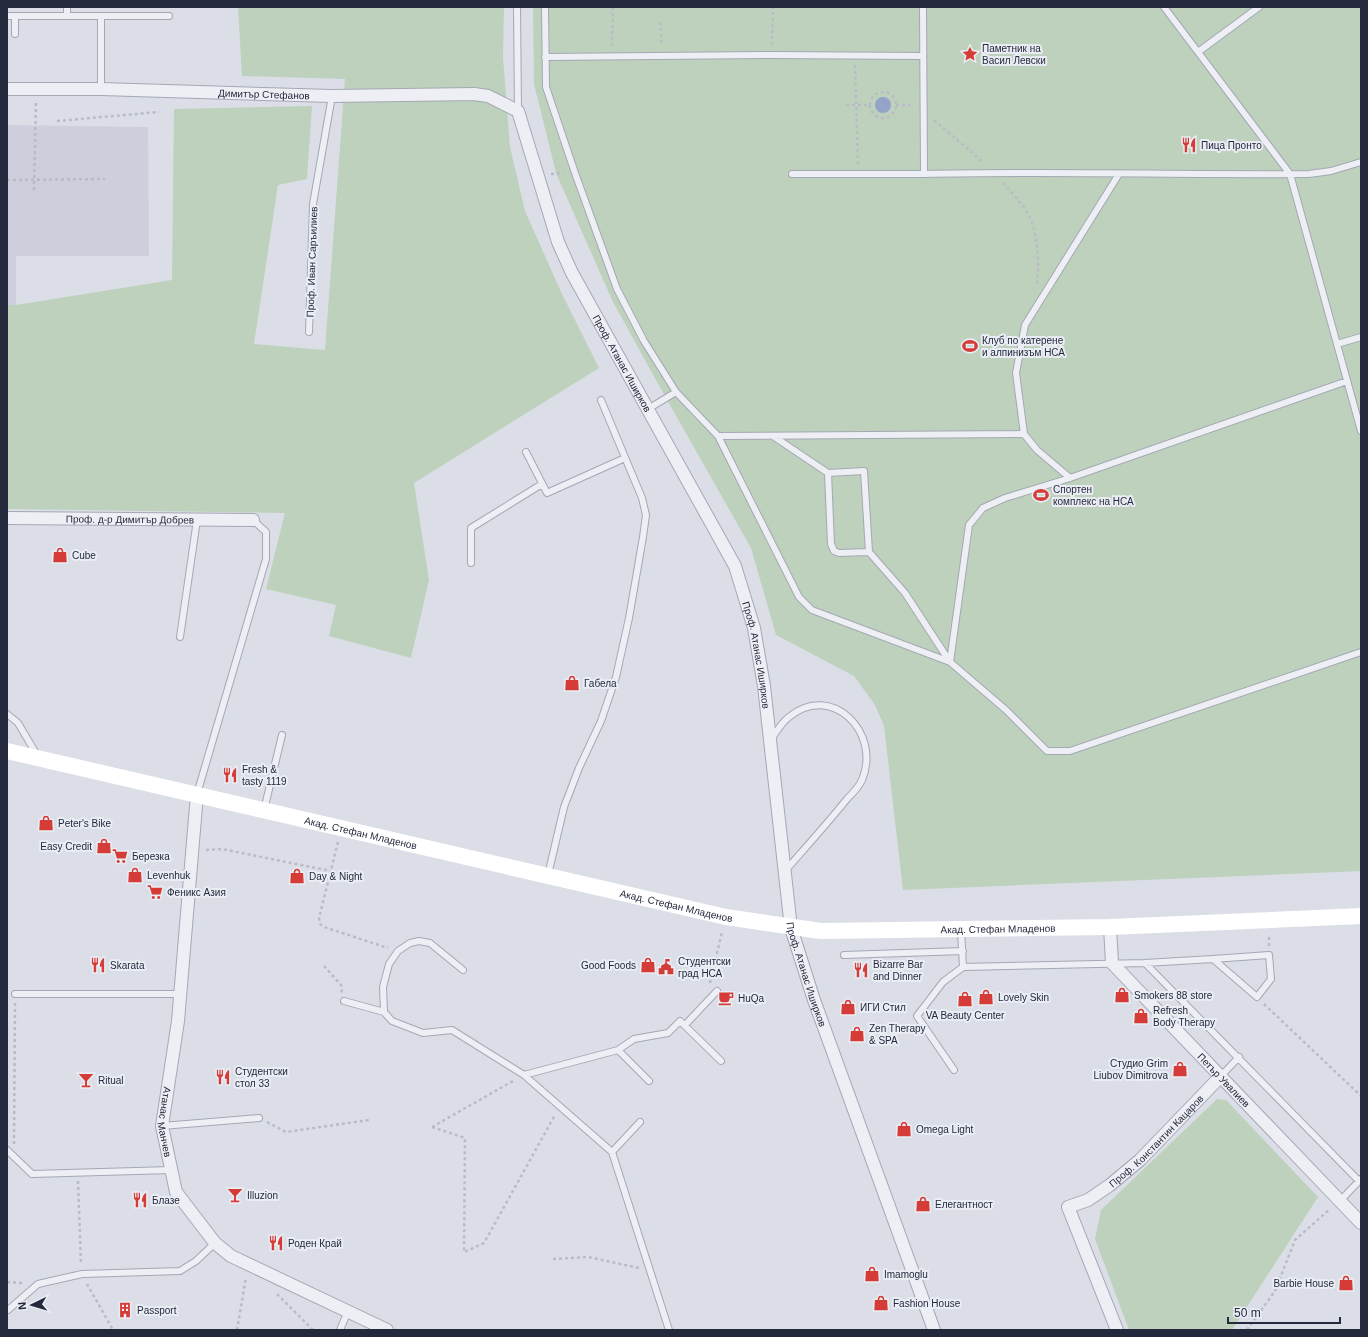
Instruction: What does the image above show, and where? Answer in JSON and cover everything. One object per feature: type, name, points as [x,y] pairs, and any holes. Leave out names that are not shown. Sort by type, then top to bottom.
[{"type":"street","name":"Димитър Стефанов","points":[[7,89],[101,89],[332,96],[474,94],[488,96],[518,111]]},
{"type":"street","name":"Проф. Атанас Иширков","points":[[518,111],[558,242],[572,273],[735,566],[754,628],[771,739],[791,928],[814,1000],[934,1330]]},
{"type":"street","name":"Проф. д-р Димитър Добрев","points":[[7,518],[253,520]]},
{"type":"street","name":"Акад. Стефан Младенов","points":[[7,751],[726,917],[791,928],[820,931],[1110,927],[1361,916]]},
{"type":"street","name":"Атанас Манчев","points":[[197,794],[180,994],[162,1126],[176,1192],[214,1243],[231,1256],[387,1330]]},
{"type":"street","points":[[1110,927],[1112,963]]},
{"type":"street","name":"Петър Увалиев","points":[[1112,963],[1361,1223]]},
{"type":"street","name":"Проф. Константин Кацаров","points":[[1117,1330],[1068,1207],[1088,1200],[1110,1185],[1140,1160],[1220,1077]]},
{"type":"lane","points":[[67,7],[67,16]]},
{"type":"lane","name":"Проф. Атанас Иширков","points":[[517,7],[518,111]]},
{"type":"lane","points":[[546,7],[546,87],[617,289],[644,341],[676,392],[718,436],[799,597],[812,610],[950,662]]},
{"type":"lane","points":[[923,7],[922,56],[924,174]]},
{"type":"lane","points":[[1164,7],[1290,174],[1361,431]]},
{"type":"lane","points":[[1198,52],[1259,7]]},
{"type":"lane","points":[[7,16],[169,16]]},
{"type":"lane","points":[[15,16],[15,34]]},
{"type":"lane","points":[[101,16],[101,89]]},
{"type":"lane","points":[[546,57],[772,55],[922,56]]},
{"type":"lane","name":"Проф. Иван Саръилиев","points":[[309,332],[313,204],[332,96]]},
{"type":"lane","points":[[792,174],[924,174],[994,172],[1290,174],[1330,171],[1361,162]]},
{"type":"lane","points":[[1070,478],[1037,450],[1024,434],[1016,373],[1025,325],[1119,174]]},
{"type":"lane","points":[[1337,344],[1361,337]]},
{"type":"lane","points":[[950,662],[969,525],[982,508],[1005,498],[1070,478],[1347,381]]},
{"type":"lane","points":[[648,410],[676,392]]},
{"type":"lane","points":[[548,876],[564,807],[579,768],[601,721],[616,677],[629,618],[646,515],[642,498],[601,400]]},
{"type":"lane","points":[[718,436],[1024,434]]},
{"type":"lane","points":[[773,436],[828,472],[864,471],[869,552],[906,593],[950,662],[1006,710],[1047,751],[1070,751],[1361,652]]},
{"type":"lane","points":[[526,452],[547,493],[625,458]]},
{"type":"lane","points":[[828,472],[831,544],[834,551],[839,553],[869,552]]},
{"type":"lane","points":[[471,563],[471,528],[542,484]]},
{"type":"lane","points":[[180,637],[197,520]]},
{"type":"lane","points":[[197,794],[266,559],[266,532],[253,520]]},
{"type":"lane","points":[[771,739],[789,716],[812,706],[827,707],[842,712],[853,720],[862,734],[868,755],[862,781],[785,871]]},
{"type":"lane","points":[[7,714],[18,723],[40,759]]},
{"type":"lane","points":[[264,810],[282,735]]},
{"type":"lane","points":[[961,930],[963,967]]},
{"type":"lane","points":[[384,1012],[383,987],[390,964],[398,951],[410,943],[420,941],[430,943],[463,970]]},
{"type":"lane","points":[[844,955],[963,951]]},
{"type":"lane","points":[[954,1070],[917,1016],[943,982],[963,967],[1145,963],[1213,958],[1269,955],[1271,979],[1257,997],[1213,958]]},
{"type":"lane","points":[[1145,963],[1360,1180],[1340,1201]]},
{"type":"lane","points":[[684,1025],[717,991]]},
{"type":"lane","points":[[14,994],[180,994]]},
{"type":"lane","points":[[344,1001],[384,1012],[392,1021],[423,1033],[452,1030],[524,1075],[612,1152],[669,1330]]},
{"type":"lane","points":[[524,1075],[618,1050],[634,1040],[668,1033],[680,1021],[720,1061]]},
{"type":"lane","points":[[618,1050],[649,1081]]},
{"type":"lane","points":[[1220,1077],[1239,1057]]},
{"type":"lane","points":[[162,1126],[259,1118]]},
{"type":"lane","points":[[612,1152],[640,1122]]},
{"type":"lane","points":[[7,1150],[32,1174],[171,1170]]},
{"type":"lane","points":[[8,1310],[38,1284],[82,1274],[180,1271],[196,1261],[214,1243]]},
{"type":"lane","points":[[340,1330],[349,1311]]},
{"type":"path","points":[[612,57],[613,7]]},
{"type":"path","points":[[772,55],[773,7]]},
{"type":"path","points":[[660,22],[662,56]]},
{"type":"path","points":[[855,56],[858,174]]},
{"type":"path","points":[[34,190],[36,89]]},
{"type":"path","points":[[883,92],[890,94],[895,99],[896,105],[894,112],[883,118],[876,116],[870,105],[872,98],[883,92]]},
{"type":"path","points":[[846,105],[870,105]]},
{"type":"path","points":[[896,105],[924,108],[994,172],[1027,212],[1034,230],[1037,251],[1038,273],[1032,312]]},
{"type":"path","points":[[58,121],[159,112]]},
{"type":"path","points":[[538,174],[575,172]]},
{"type":"path","points":[[7,180],[105,179]]},
{"type":"path","points":[[342,828],[319,918],[320,924],[324,927],[398,951]]},
{"type":"path","points":[[192,851],[222,849],[331,871]]},
{"type":"path","points":[[710,986],[726,917]]},
{"type":"path","points":[[1269,920],[1269,955]]},
{"type":"path","points":[[324,966],[341,985],[344,1001]]},
{"type":"path","points":[[14,994],[14,1157]]},
{"type":"path","points":[[1257,997],[1361,1096]]},
{"type":"path","points":[[524,1075],[432,1127],[465,1138],[464,1252],[484,1243],[560,1106]]},
{"type":"path","points":[[259,1118],[286,1132],[369,1120]]},
{"type":"path","points":[[78,1173],[82,1274],[113,1330]]},
{"type":"path","points":[[1248,1330],[1275,1291],[1295,1240],[1340,1201]]},
{"type":"path","points":[[553,1259],[588,1257],[636,1269],[648,1266]]},
{"type":"path","points":[[237,1330],[248,1265]]},
{"type":"path","points":[[275,1292],[313,1330]]},
{"type":"shaded area","points":[[7,125],[148,127],[149,256],[16,256],[16,305],[7,305]]},
{"type":"green space","points":[[238,7],[504,7],[503,58],[510,147],[525,211],[561,292],[599,368],[414,483],[429,580],[411,658],[329,636],[336,605],[266,589],[285,513],[7,509],[7,305],[16,305],[172,280],[174,109],[312,106],[307,179],[278,185],[254,344],[325,350],[345,79],[242,76]]},
{"type":"green space","name":"Спортен комплекс на НСА","points":[[533,7],[1361,7],[1361,871],[903,890],[884,726],[875,705],[854,676],[776,635],[751,548],[613,302],[556,173],[534,84]]},
{"type":"green space","points":[[1217,1099],[1226,1100],[1318,1197],[1232,1330],[1129,1330],[1095,1239],[1101,1210]]},
{"type":"water","points":[[880,97],[886,97],[891,102],[889,111],[886,113],[880,113],[875,108],[875,102]]},
{"type":"place","name":"Паметник на Васил Левски","points":[[970,54]]},
{"type":"place","name":"Пица Пронто","points":[[1189,145]]},
{"type":"place","name":"Клуб по катерене и алпинизъм НСА","points":[[970,346]]},
{"type":"place","name":"Спортен комплекс на НСА","points":[[1041,495]]},
{"type":"place","name":"Cube","points":[[60,555]]},
{"type":"place","name":"Габела","points":[[572,683]]},
{"type":"place","name":"Fresh & tasty 1119","points":[[230,775]]},
{"type":"place","name":"Peter's Bike","points":[[46,823]]},
{"type":"place","name":"Easy Credit","points":[[104,846]]},
{"type":"place","name":"Березка","points":[[120,856]]},
{"type":"place","name":"Levenhuk","points":[[135,875]]},
{"type":"place","name":"Day & Night","points":[[297,876]]},
{"type":"place","name":"Феникс Азия","points":[[155,892]]},
{"type":"place","name":"Skarata","points":[[98,965]]},
{"type":"place","name":"Good Foods","points":[[648,965]]},
{"type":"place","name":"Студентски град НСА","points":[[666,967]]},
{"type":"place","name":"Bizarre Bar and Dinner","points":[[861,970]]},
{"type":"place","name":"Smokers 88 store","points":[[1122,995]]},
{"type":"place","name":"Lovely Skin","points":[[986,997]]},
{"type":"place","name":"HuQa","points":[[726,998]]},
{"type":"place","name":"VA Beauty Center","points":[[965,999]]},
{"type":"place","name":"ИГИ Стил","points":[[848,1007]]},
{"type":"place","name":"Refresh Body Therapy","points":[[1141,1016]]},
{"type":"place","name":"Zen Therapy & SPA","points":[[857,1034]]},
{"type":"place","name":"Студио Grim Liubov Dimitrova","points":[[1180,1069]]},
{"type":"place","name":"Студентски стол 33","points":[[223,1077]]},
{"type":"place","name":"Ritual","points":[[86,1080]]},
{"type":"place","name":"Omega Light","points":[[904,1129]]},
{"type":"place","name":"Illuzion","points":[[235,1195]]},
{"type":"place","name":"Блазе","points":[[140,1200]]},
{"type":"place","name":"Елегантност","points":[[923,1204]]},
{"type":"place","name":"Роден Край","points":[[276,1243]]},
{"type":"place","name":"Imamoglu","points":[[872,1274]]},
{"type":"place","name":"Barbie House","points":[[1346,1283]]},
{"type":"place","name":"Fashion House","points":[[881,1303]]},
{"type":"place","name":"Passport","points":[[125,1310]]}]
